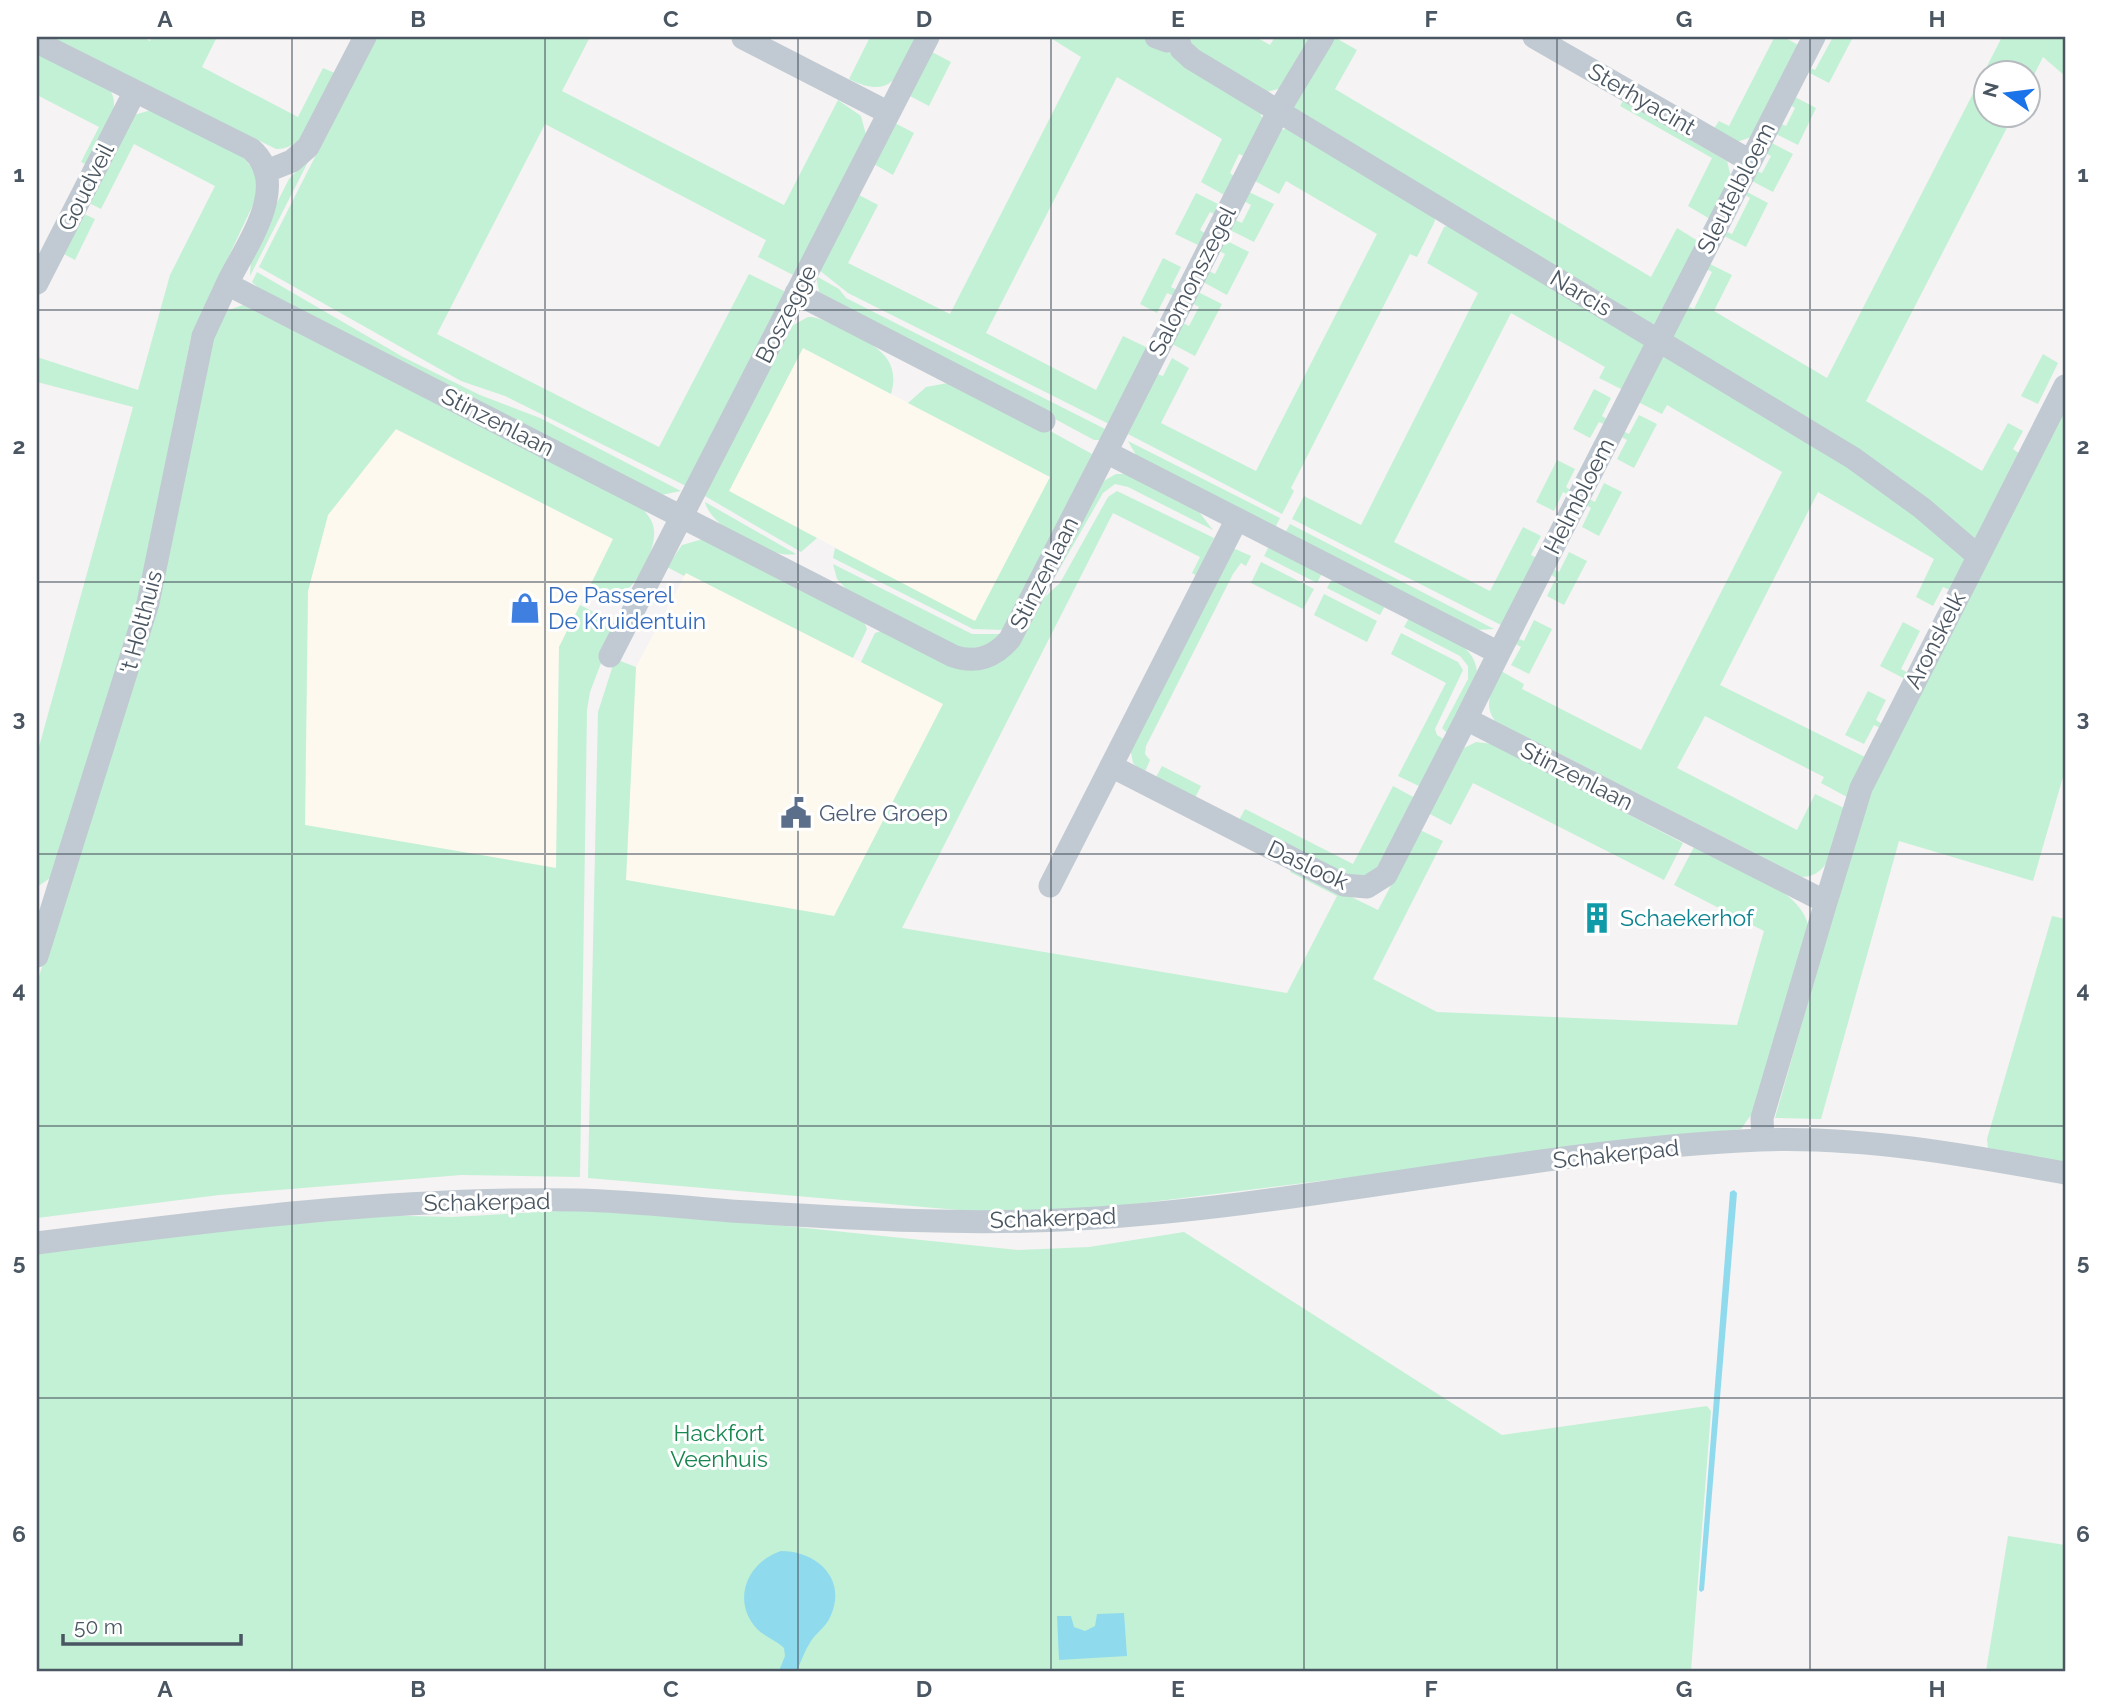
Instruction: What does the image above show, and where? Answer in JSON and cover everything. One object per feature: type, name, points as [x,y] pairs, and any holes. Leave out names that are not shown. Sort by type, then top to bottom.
[{"type":"street","points":[[267,171],[292,161],[308,148],[365,37]]},
{"type":"street","name":"Boszegge","points":[[610,656],[928,37]]},
{"type":"street","points":[[1279,110],[1323,37]]},
{"type":"street","name":"Sterhyacint","points":[[1534,37],[1750,161]]},
{"type":"street","name":"Sleutelbloem","points":[[1659,340],[1814,37]]},
{"type":"street","points":[[743,38],[889,113]]},
{"type":"street","name":"Narcis","points":[[1171,38],[1192,59],[1853,458],[1922,508],[1978,556]]},
{"type":"street","points":[[37,41],[251,149],[267,171],[270,186],[267,201],[227,284]]},
{"type":"street","name":"Goudveil","points":[[37,283],[135,91]]},
{"type":"street","name":"Salomonszegel","points":[[1106,452],[1279,110]]},
{"type":"street","name":"Stinzenlaan","points":[[227,284],[953,656],[976,660],[998,652],[1010,639],[1106,452]]},
{"type":"street","name":"'t Holthuis","points":[[37,956],[45,904],[144,615],[203,336],[227,284]]},
{"type":"street","points":[[796,293],[1044,422]]},
{"type":"street","name":"Helmbloem","points":[[1499,653],[1659,340]]},
{"type":"street","name":"Aronskelk","points":[[1826,902],[1861,788],[2065,386]]},
{"type":"street","points":[[1106,452],[1499,653],[1466,719]]},
{"type":"street","points":[[1050,886],[1237,519]]},
{"type":"street","name":"Stinzenlaan","points":[[1466,719],[1826,902]]},
{"type":"street","name":"Daslook","points":[[1111,766],[1344,885],[1367,887],[1385,875],[1466,719]]},
{"type":"street","points":[[1763,1140],[1762,1118],[1826,902]]},
{"type":"street","name":"Schakerpad","points":[[37,1243],[259,1216],[446,1201],[582,1200],[806,1215],[978,1221],[1073,1220],[1163,1214],[1332,1193],[1640,1149],[1763,1140],[1806,1140],[1957,1155],[2065,1173]]},
{"type":"shaded area","points":[[803,348],[1050,477],[975,622],[729,491]]},
{"type":"shaded area","points":[[395,429],[613,539],[559,647],[557,868],[305,825],[308,591],[328,515]]},
{"type":"shaded area","points":[[686,573],[943,704],[834,916],[626,880],[636,667]]},
{"type":"green space","points":[[52,37],[142,37],[150,41],[152,37],[217,37],[202,67],[298,117],[323,68],[337,74],[307,132],[288,147],[276,149]]},
{"type":"green space","points":[[376,37],[590,37],[562,91],[784,205],[838,100],[861,116],[866,135],[795,276],[758,257],[766,240],[545,124],[437,334],[659,447],[749,274],[786,292],[686,486],[505,396],[461,381],[259,267]]},
{"type":"green space","points":[[870,37],[918,37],[900,72],[886,85],[864,85],[849,79]]},
{"type":"green space","points":[[1049,37],[1146,37],[1260,113],[1263,120],[1246,157],[1239,154],[1230,173],[1235,177],[1226,196],[1201,182],[1222,139],[1117,77],[986,333],[1096,390],[1123,336],[1148,348],[1109,424],[848,293],[819,270],[857,194],[878,205],[848,263],[950,314],[1081,57]]},
{"type":"green space","points":[[1187,37],[1256,37],[1270,45],[1275,37],[1313,37],[1282,88],[1266,92],[1192,48]]},
{"type":"green space","points":[[1334,37],[1357,50],[1335,89],[1651,277],[1677,228],[1698,241],[1653,330],[1290,112]]},
{"type":"green space","points":[[1772,37],[1784,37],[1798,45],[1751,137],[1737,142],[1713,130],[1719,121],[1729,126],[1774,38]]},
{"type":"green space","points":[[1833,37],[1852,39],[1829,83],[1806,71],[1808,67],[1815,70]]},
{"type":"green space","points":[[2002,37],[2065,37],[2065,76],[2043,57],[2042,60],[1990,60]]},
{"type":"green space","points":[[37,51],[110,90],[114,108],[112,118],[87,165],[81,162],[99,127],[37,95]]},
{"type":"green space","points":[[930,51],[951,62],[929,106],[908,95]]},
{"type":"green space","points":[[1972,95],[1972,130],[2006,130],[1866,401],[1982,471],[2008,423],[2023,431],[2013,449],[2020,454],[1974,543],[1669,339],[1686,306],[1694,309],[1712,272],[1705,268],[1708,263],[1732,275],[1714,311],[1827,378]]},
{"type":"green space","points":[[1793,96],[1816,108],[1798,145],[1774,133],[1779,123],[1786,126],[1795,108],[1789,104]]},
{"type":"green space","points":[[1623,101],[1727,161],[1731,177],[1710,219],[1688,206],[1712,158],[1620,106]]},
{"type":"green space","points":[[151,110],[242,156],[256,173],[258,194],[191,337],[139,600],[50,878],[37,887],[37,754],[133,407],[37,382],[37,357],[138,390],[170,275],[215,186],[134,144],[101,209],[87,202],[134,115]]},
{"type":"green space","points":[[893,122],[914,133],[893,175],[872,163]]},
{"type":"green space","points":[[1292,127],[1433,212],[1435,221],[1417,257],[1410,254],[1291,488],[1294,491],[1282,514],[1128,434],[1157,374],[1163,376],[1172,358],[1189,368],[1161,423],[1256,471],[1377,234],[1286,181],[1279,194],[1255,181],[1281,130]]},
{"type":"green space","points":[[1770,142],[1793,154],[1773,192],[1750,180],[1756,171],[1762,173],[1771,156],[1764,152]]},
{"type":"green space","points":[[311,156],[250,276],[251,254],[289,179]]},
{"type":"green space","points":[[1745,191],[1768,203],[1746,247],[1722,235],[1724,231],[1732,234],[1750,198],[1744,194]]},
{"type":"green space","points":[[1249,192],[1274,204],[1254,242],[1230,230],[1235,220],[1242,223],[1251,205],[1244,201]]},
{"type":"green space","points":[[1196,193],[1220,205],[1216,215],[1210,212],[1200,230],[1206,234],[1200,246],[1175,234]]},
{"type":"green space","points":[[82,213],[95,219],[75,260],[62,253]]},
{"type":"green space","points":[[1454,224],[1648,340],[1623,390],[1599,378],[1605,367],[1511,313],[1394,542],[1490,591],[1523,527],[1541,536],[1531,555],[1537,558],[1501,625],[1292,519],[1304,496],[1361,525],[1478,293],[1427,263],[1444,227]]},
{"type":"green space","points":[[1225,240],[1249,252],[1227,295],[1203,282],[1209,271],[1215,274],[1225,254],[1219,251]]},
{"type":"green space","points":[[1163,258],[1181,267],[1171,287],[1177,290],[1174,296],[1167,293],[1157,313],[1140,304]]},
{"type":"green space","points":[[257,272],[403,357],[480,395],[540,418],[681,491],[661,495],[264,293],[252,282]]},
{"type":"green space","points":[[816,276],[839,289],[846,298],[1107,430],[1100,440],[1094,440],[819,292]]},
{"type":"green space","points":[[1198,292],[1222,304],[1195,356],[1172,344],[1183,323],[1189,326],[1199,307],[1192,303]]},
{"type":"green space","points":[[243,305],[642,507],[653,524],[652,548],[637,578],[623,592],[606,592],[591,584],[613,539],[396,429],[328,515],[308,591],[305,825],[556,868],[559,647],[580,605],[616,624],[590,692],[587,710],[580,1177],[461,1175],[219,1195],[37,1218],[37,983],[91,810],[211,337],[226,311]]},
{"type":"green space","points":[[808,317],[826,321],[874,346],[888,361],[893,381],[891,394],[803,348],[729,491],[817,538],[801,552],[705,496],[707,486],[790,327]]},
{"type":"green space","points":[[1664,349],[1850,463],[1968,554],[1950,590],[1943,587],[1933,606],[1916,597],[1934,559],[1818,492],[1720,685],[1865,757],[1847,797],[1821,783],[1824,777],[1705,716],[1677,768],[1797,830],[1815,794],[1844,808],[1832,852],[1821,870],[1813,875],[1802,877],[1495,721],[1489,708],[1490,696],[1501,671],[1524,684],[1522,689],[1641,750],[1782,472],[1667,405],[1662,414],[1638,402]]},
{"type":"green space","points":[[2043,354],[2058,363],[2038,404],[2021,396]]},
{"type":"green space","points":[[948,383],[1041,426],[1092,454],[1005,630],[973,629],[833,558],[835,548],[975,621],[1050,477],[908,403],[926,387]]},
{"type":"green space","points":[[1594,389],[1611,398],[1602,416],[1608,420],[1606,425],[1599,422],[1590,438],[1573,429]]},
{"type":"green space","points":[[2065,404],[2065,770],[2033,881],[1899,841],[1821,1119],[1775,1118],[1861,815],[1879,771]]},
{"type":"green space","points":[[1639,415],[1657,424],[1634,468],[1617,459],[1627,440],[1620,436],[1623,431],[1629,434]]},
{"type":"green space","points":[[1128,441],[1280,518],[1275,528],[1137,457]]},
{"type":"green space","points":[[1557,460],[1575,469],[1566,487],[1572,491],[1569,495],[1563,492],[1554,511],[1536,502]]},
{"type":"green space","points":[[1116,474],[1127,474],[1199,512],[1213,530],[1128,487],[1115,484],[1103,493],[1052,582],[1102,482]]},
{"type":"green space","points":[[1604,483],[1622,492],[1599,536],[1582,527],[1591,508],[1586,505],[1589,499],[1595,502]]},
{"type":"green space","points":[[1117,491],[1214,538],[1197,576],[1192,573],[1200,557],[1113,513],[902,928],[1287,993],[1337,896],[1290,872],[1292,868],[1378,910],[1420,830],[1443,841],[1373,979],[1437,1012],[1737,1025],[1764,931],[1674,885],[1694,847],[1777,888],[1802,911],[1808,925],[1753,1112],[1741,1129],[1094,1209],[993,1213],[588,1178],[598,712],[615,659],[636,667],[626,880],[834,916],[943,704],[861,662],[875,633],[884,630],[967,669],[1060,583],[1108,497]]},
{"type":"green space","points":[[705,502],[796,554],[772,552],[729,531],[709,512]]},
{"type":"green space","points":[[1290,524],[1494,629],[1476,630],[1285,533]]},
{"type":"green space","points":[[703,539],[863,619],[867,629],[853,658],[686,573],[684,576],[667,567],[682,545]]},
{"type":"green space","points":[[1269,546],[1322,573],[1317,583],[1264,556]]},
{"type":"green space","points":[[1233,548],[1251,556],[1246,566],[1241,563],[1233,574],[1146,746],[1145,754],[1150,760],[1144,774],[1133,763],[1130,748]]},
{"type":"green space","points":[[1569,552],[1587,561],[1564,605],[1547,596],[1556,578],[1550,574],[1553,569],[1559,572]]},
{"type":"green space","points":[[1261,562],[1314,589],[1303,609],[1251,583]]},
{"type":"green space","points":[[833,564],[972,634],[1002,634],[993,644],[963,650],[849,592],[837,579]]},
{"type":"green space","points":[[1332,579],[1385,606],[1380,615],[1327,588]]},
{"type":"green space","points":[[1324,594],[1377,621],[1367,642],[1314,615]]},
{"type":"green space","points":[[1409,618],[1461,644],[1474,661],[1477,672],[1448,734],[1442,728],[1468,679],[1468,666],[1460,656],[1404,627]]},
{"type":"green space","points":[[1534,620],[1552,629],[1529,674],[1511,665],[1521,647],[1514,643],[1517,638],[1524,641]]},
{"type":"green space","points":[[1903,622],[1920,631],[1901,669],[1908,673],[1905,679],[1880,666]]},
{"type":"green space","points":[[1401,633],[1458,662],[1463,670],[1435,729],[1437,735],[1445,740],[1421,787],[1398,776],[1446,683],[1391,654]]},
{"type":"green space","points":[[1868,691],[1886,700],[1876,720],[1882,724],[1880,728],[1874,725],[1864,744],[1845,735]]},
{"type":"green space","points":[[1476,742],[1493,744],[1683,843],[1664,880],[1473,783],[1451,825],[1428,813],[1464,748]]},
{"type":"green space","points":[[1162,766],[1201,786],[1194,800],[1155,779]]},
{"type":"green space","points":[[1393,786],[1415,798],[1374,873],[1356,879],[1238,822],[1245,809],[1353,864]]},
{"type":"green space","points":[[2052,916],[2065,919],[2065,1164],[1988,1148],[1987,1139]]},
{"type":"green space","name":"Hackfort Veenhuis","points":[[613,1208],[1018,1250],[1089,1247],[1184,1232],[1502,1435],[1707,1406],[1711,1411],[1691,1671],[37,1671],[37,1251],[367,1215],[452,1217]]},
{"type":"green space","points":[[2008,1536],[2065,1545],[2065,1671],[1986,1671]]},
{"type":"water","points":[[1734,1190],[1737,1193],[1704,1590],[1701,1592],[1699,1590],[1730,1192]]},
{"type":"water","points":[[781,1551],[794,1552],[816,1561],[825,1569],[835,1589],[835,1602],[829,1619],[809,1644],[797,1671],[779,1671],[785,1656],[784,1648],[757,1629],[745,1607],[746,1584],[752,1573],[769,1556]]},
{"type":"water","points":[[1124,1613],[1127,1656],[1059,1660],[1057,1616],[1071,1616],[1074,1627],[1085,1631],[1095,1626],[1097,1614]]},
{"type":"place","name":"De Passerel De Kruidentuin","points":[[525,608]]},
{"type":"place","name":"Gelre Groep","points":[[796,813]]},
{"type":"place","name":"Schaekerhof","points":[[1597,918]]}]
